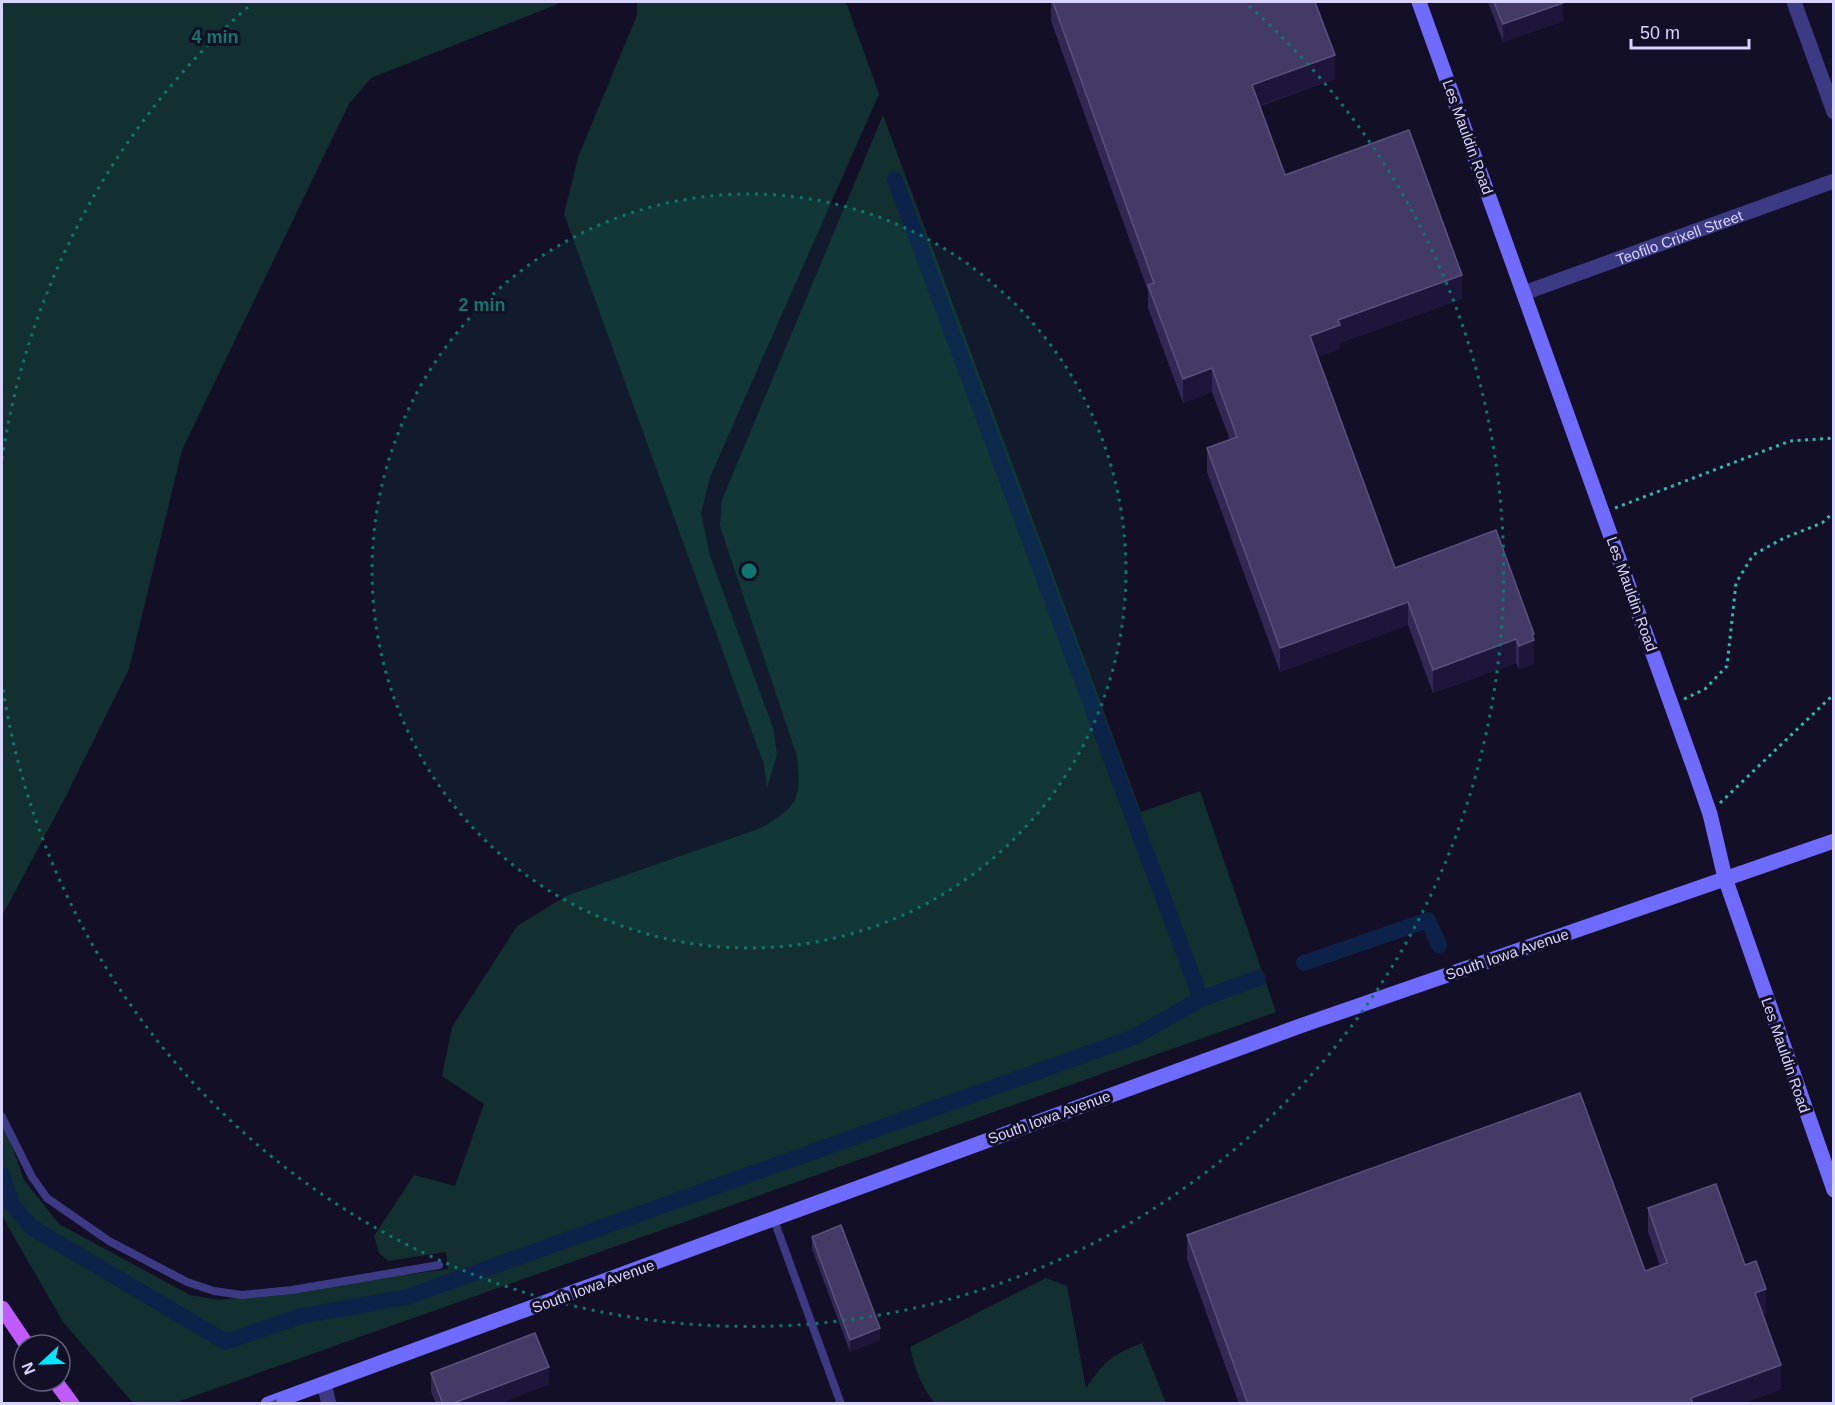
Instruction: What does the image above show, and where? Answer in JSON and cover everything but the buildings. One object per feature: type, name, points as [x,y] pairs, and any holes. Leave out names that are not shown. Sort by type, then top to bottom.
[{"type":"main road","points":[[2,1308],[19,1333]]},
{"type":"street","name":"Les Mauldin Road","points":[[1419,2],[1710,814],[1725,878],[1833,1190]]},
{"type":"street","points":[[1794,2],[1833,112]]},
{"type":"street","name":"Teofilo Crixell Street","points":[[1524,293],[1833,181]]},
{"type":"street","name":"South Iowa Avenue","points":[[268,1404],[774,1220],[1037,1120],[1833,841]]},
{"type":"street","points":[[324,1384],[329,1404]]},
{"type":"lane","points":[[2,1117],[28,1169],[47,1198],[109,1241],[187,1282],[214,1291],[242,1295],[292,1290],[439,1265]]},
{"type":"lane","points":[[774,1220],[841,1404]]},
{"type":"path","points":[[1602,513],[1790,441],[1833,438]]},
{"type":"path","points":[[1672,705],[1705,689],[1727,666],[1736,583],[1753,555],[1784,538],[1821,523],[1833,512]]},
{"type":"path","points":[[1710,814],[1833,694]]},
{"type":"green space","points":[[2,2],[563,2],[371,78],[349,104],[182,450],[129,669],[66,796],[2,916]]},
{"type":"green space","points":[[637,2],[846,2],[879,94],[710,477],[701,513],[710,556],[773,728],[777,754],[767,788],[764,765],[564,214],[578,157],[637,15]]},
{"type":"green space","points":[[883,115],[1141,812],[1200,791],[1276,1012],[174,1403],[133,1403],[63,1322],[2,1216],[2,1119],[24,1180],[59,1224],[190,1295],[220,1300],[448,1269],[446,1252],[388,1261],[379,1253],[374,1236],[414,1175],[455,1186],[484,1104],[442,1076],[452,1027],[517,926],[566,896],[761,828],[783,814],[795,800],[798,782],[797,756],[720,526],[722,500]]},
{"type":"green space","points":[[1046,1278],[1067,1286],[1086,1388],[1109,1360],[1142,1343],[1166,1403],[935,1403],[919,1377],[910,1347]]},
{"type":"waterway","points":[[895,180],[1201,999]]},
{"type":"waterway","points":[[1304,963],[1428,920],[1439,945]]},
{"type":"waterway","points":[[2,1175],[12,1204],[31,1227],[226,1342],[301,1316],[407,1297],[1134,1037],[1201,999],[1258,978]]}]
